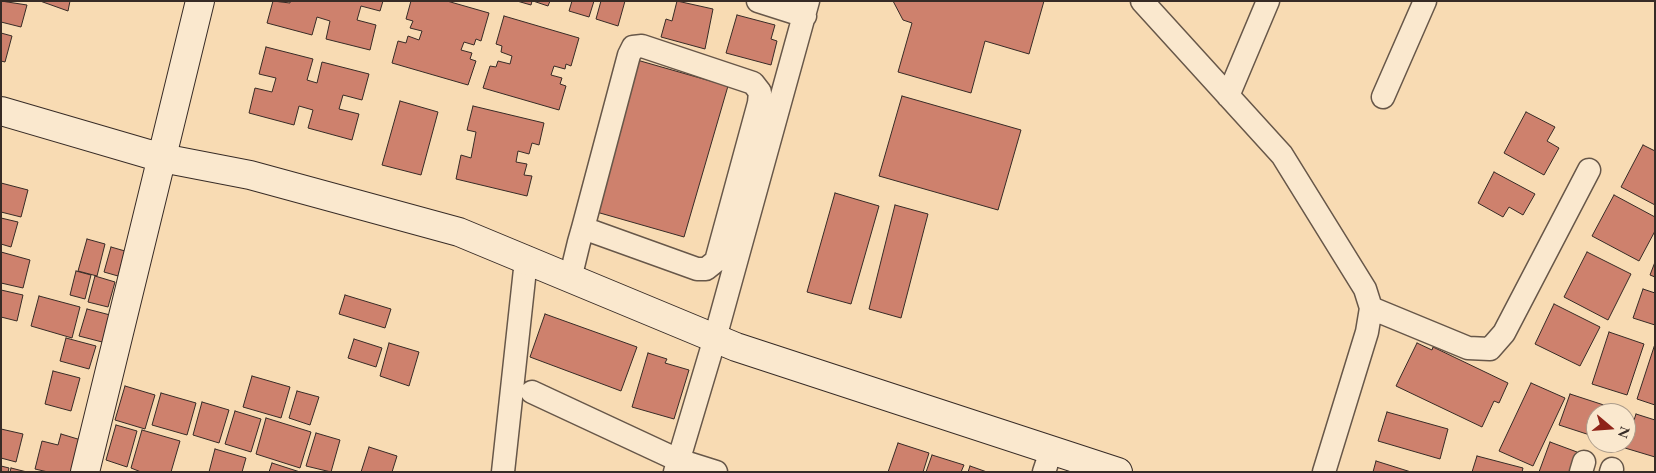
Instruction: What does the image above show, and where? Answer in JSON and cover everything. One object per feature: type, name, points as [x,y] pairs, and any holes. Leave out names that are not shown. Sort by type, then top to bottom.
[{"type":"street","points":[[86,472],[200,1]]},
{"type":"street","points":[[676,466],[715,338],[806,8],[758,1]]},
{"type":"street","points":[[1142,1],[1282,155],[1365,288],[1371,308],[1368,332],[1324,472]]},
{"type":"street","points":[[1228,96],[1268,1]]},
{"type":"street","points":[[1383,97],[1425,1]]},
{"type":"street","points":[[570,278],[583,228],[628,55],[633,47],[642,46],[752,83],[760,92],[759,103],[716,261],[706,269],[697,269],[583,228]]},
{"type":"street","points":[[1,111],[162,158],[250,175],[459,232],[715,338],[1047,461],[1118,472]]},
{"type":"street","points":[[1371,308],[1468,348],[1490,349],[1504,333],[1589,170]]},
{"type":"street","points":[[503,472],[526,260]]},
{"type":"street","points":[[532,392],[676,466],[716,472]]},
{"type":"building","points":[[1,1],[27,5],[21,27],[1,22]]},
{"type":"building","points":[[40,1],[70,1],[68,11]]},
{"type":"building","points":[[273,1],[290,3],[290,1],[383,1],[380,11],[361,6],[357,20],[376,25],[370,50],[326,39],[330,21],[317,17],[312,35],[267,23]]},
{"type":"building","points":[[411,1],[447,1],[489,13],[481,41],[476,39],[474,45],[464,42],[461,50],[472,53],[470,59],[476,61],[468,85],[392,63],[398,41],[406,43],[408,36],[419,40],[422,31],[410,28],[413,21],[406,19]]},
{"type":"building","points":[[517,1],[532,1],[531,5]]},
{"type":"building","points":[[533,1],[550,1],[548,6]]},
{"type":"building","points":[[572,1],[594,1],[589,17],[569,11]]},
{"type":"building","points":[[601,1],[625,1],[618,26],[596,19]]},
{"type":"building","points":[[677,1],[713,9],[705,49],[661,37],[666,19],[672,21]]},
{"type":"building","points":[[893,1],[1044,1],[1029,54],[985,41],[971,93],[898,72],[912,23],[903,20]]},
{"type":"building","points":[[737,15],[775,25],[771,39],[777,41],[771,65],[726,53]]},
{"type":"building","points":[[504,16],[579,38],[571,66],[566,64],[565,69],[554,66],[551,75],[562,78],[560,84],[566,86],[559,110],[483,88],[490,66],[496,67],[498,61],[510,64],[512,56],[501,52],[502,46],[496,44]]},
{"type":"building","points":[[1,33],[12,36],[5,62],[1,61]]},
{"type":"building","points":[[266,47],[313,59],[307,80],[317,83],[322,62],[369,74],[362,100],[343,95],[339,109],[359,114],[352,140],[308,128],[313,110],[299,106],[294,125],[249,113],[255,88],[272,92],[276,78],[259,74]]},
{"type":"building","points":[[637,60],[728,86],[684,237],[593,211]]},
{"type":"building","points":[[902,96],[1021,130],[998,210],[879,176]]},
{"type":"building","points":[[400,101],[438,112],[421,175],[382,165]]},
{"type":"building","points":[[473,106],[544,123],[539,145],[532,143],[529,154],[518,151],[516,162],[527,164],[524,175],[532,176],[527,196],[456,179],[461,155],[471,158],[476,132],[467,130]]},
{"type":"building","points":[[1526,112],[1555,127],[1547,141],[1559,148],[1544,175],[1504,153]]},
{"type":"building","points":[[1643,145],[1655,151],[1655,205],[1621,187]]},
{"type":"building","points":[[1494,172],[1535,194],[1523,215],[1509,207],[1503,217],[1478,203]]},
{"type":"building","points":[[1,183],[28,190],[21,217],[1,212]]},
{"type":"building","points":[[835,193],[879,206],[851,304],[807,292]]},
{"type":"building","points":[[1614,195],[1655,217],[1655,231],[1639,261],[1592,236]]},
{"type":"building","points":[[895,205],[928,214],[901,318],[869,309]]},
{"type":"building","points":[[1,218],[18,222],[11,247],[1,244]]},
{"type":"building","points":[[87,239],[105,244],[97,276],[78,271]]},
{"type":"building","points":[[111,247],[125,251],[118,276],[104,272]]},
{"type":"building","points":[[1,252],[30,260],[23,288],[1,283]]},
{"type":"building","points":[[1587,252],[1631,274],[1608,320],[1564,297]]},
{"type":"building","points":[[1655,262],[1655,277],[1650,275]]},
{"type":"building","points":[[76,271],[91,275],[85,299],[70,295]]},
{"type":"building","points":[[95,276],[115,282],[108,307],[88,302]]},
{"type":"building","points":[[1643,289],[1655,293],[1655,325],[1633,318]]},
{"type":"building","points":[[1,290],[23,295],[17,321],[1,317]]},
{"type":"building","points":[[345,295],[391,309],[385,328],[339,314]]},
{"type":"building","points":[[39,296],[80,307],[72,338],[31,326]]},
{"type":"building","points":[[1554,304],[1600,327],[1580,366],[1535,344]]},
{"type":"building","points":[[87,309],[114,316],[106,343],[79,336]]},
{"type":"building","points":[[545,314],[637,347],[621,391],[530,357]]},
{"type":"building","points":[[1609,332],[1644,344],[1627,395],[1592,384]]},
{"type":"building","points":[[66,338],[96,346],[89,369],[60,361]]},
{"type":"building","points":[[354,339],[382,348],[376,367],[348,358]]},
{"type":"building","points":[[389,343],[419,352],[409,386],[380,376]]},
{"type":"building","points":[[1417,343],[1432,350],[1433,347],[1508,383],[1499,403],[1494,401],[1482,427],[1396,386]]},
{"type":"building","points":[[1655,348],[1655,405],[1637,399]]},
{"type":"building","points":[[648,353],[667,359],[665,363],[689,370],[674,419],[632,407]]},
{"type":"building","points":[[53,371],[80,378],[71,411],[45,404]]},
{"type":"building","points":[[252,376],[290,387],[281,418],[243,407]]},
{"type":"building","points":[[1531,383],[1565,398],[1533,466],[1499,451]]},
{"type":"building","points":[[125,386],[155,395],[145,429],[115,420]]},
{"type":"building","points":[[297,391],[319,397],[310,425],[289,418]]},
{"type":"building","points":[[161,393],[196,403],[187,435],[152,425]]},
{"type":"building","points":[[1570,394],[1598,403],[1586,403],[1586,434],[1559,425]]},
{"type":"building","points":[[202,402],[229,410],[219,443],[193,435]]},
{"type":"building","points":[[235,411],[261,419],[251,452],[225,444]]},
{"type":"building","points":[[1387,412],[1448,429],[1440,459],[1378,441]]},
{"type":"building","points":[[1636,414],[1655,420],[1655,457],[1636,451]]},
{"type":"building","points":[[266,418],[311,432],[300,468],[256,454]]},
{"type":"building","points":[[116,425],[137,431],[127,467],[106,460]]},
{"type":"building","points":[[1,429],[23,434],[16,462],[1,458]]},
{"type":"building","points":[[142,430],[180,441],[171,472],[141,472],[131,468]]},
{"type":"building","points":[[316,433],[340,440],[331,472],[306,466]]},
{"type":"building","points":[[61,434],[81,440],[72,472],[48,472],[35,469],[42,441],[58,445]]},
{"type":"building","points":[[1550,442],[1577,452],[1570,472],[1539,472]]},
{"type":"building","points":[[898,443],[929,453],[923,472],[888,472]]},
{"type":"building","points":[[369,447],[397,456],[392,472],[361,472]]},
{"type":"building","points":[[215,449],[246,458],[242,472],[209,472]]},
{"type":"building","points":[[932,455],[964,465],[961,472],[926,472]]},
{"type":"building","points":[[1477,456],[1523,468],[1522,472],[1472,472]]},
{"type":"building","points":[[1376,461],[1411,472],[1373,472]]},
{"type":"building","points":[[272,463],[300,472],[269,472]]},
{"type":"building","points":[[1,466],[9,468],[8,472],[1,472]]},
{"type":"building","points":[[970,466],[987,472],[968,472]]},
{"type":"building","points":[[11,468],[27,472],[10,472]]}]
